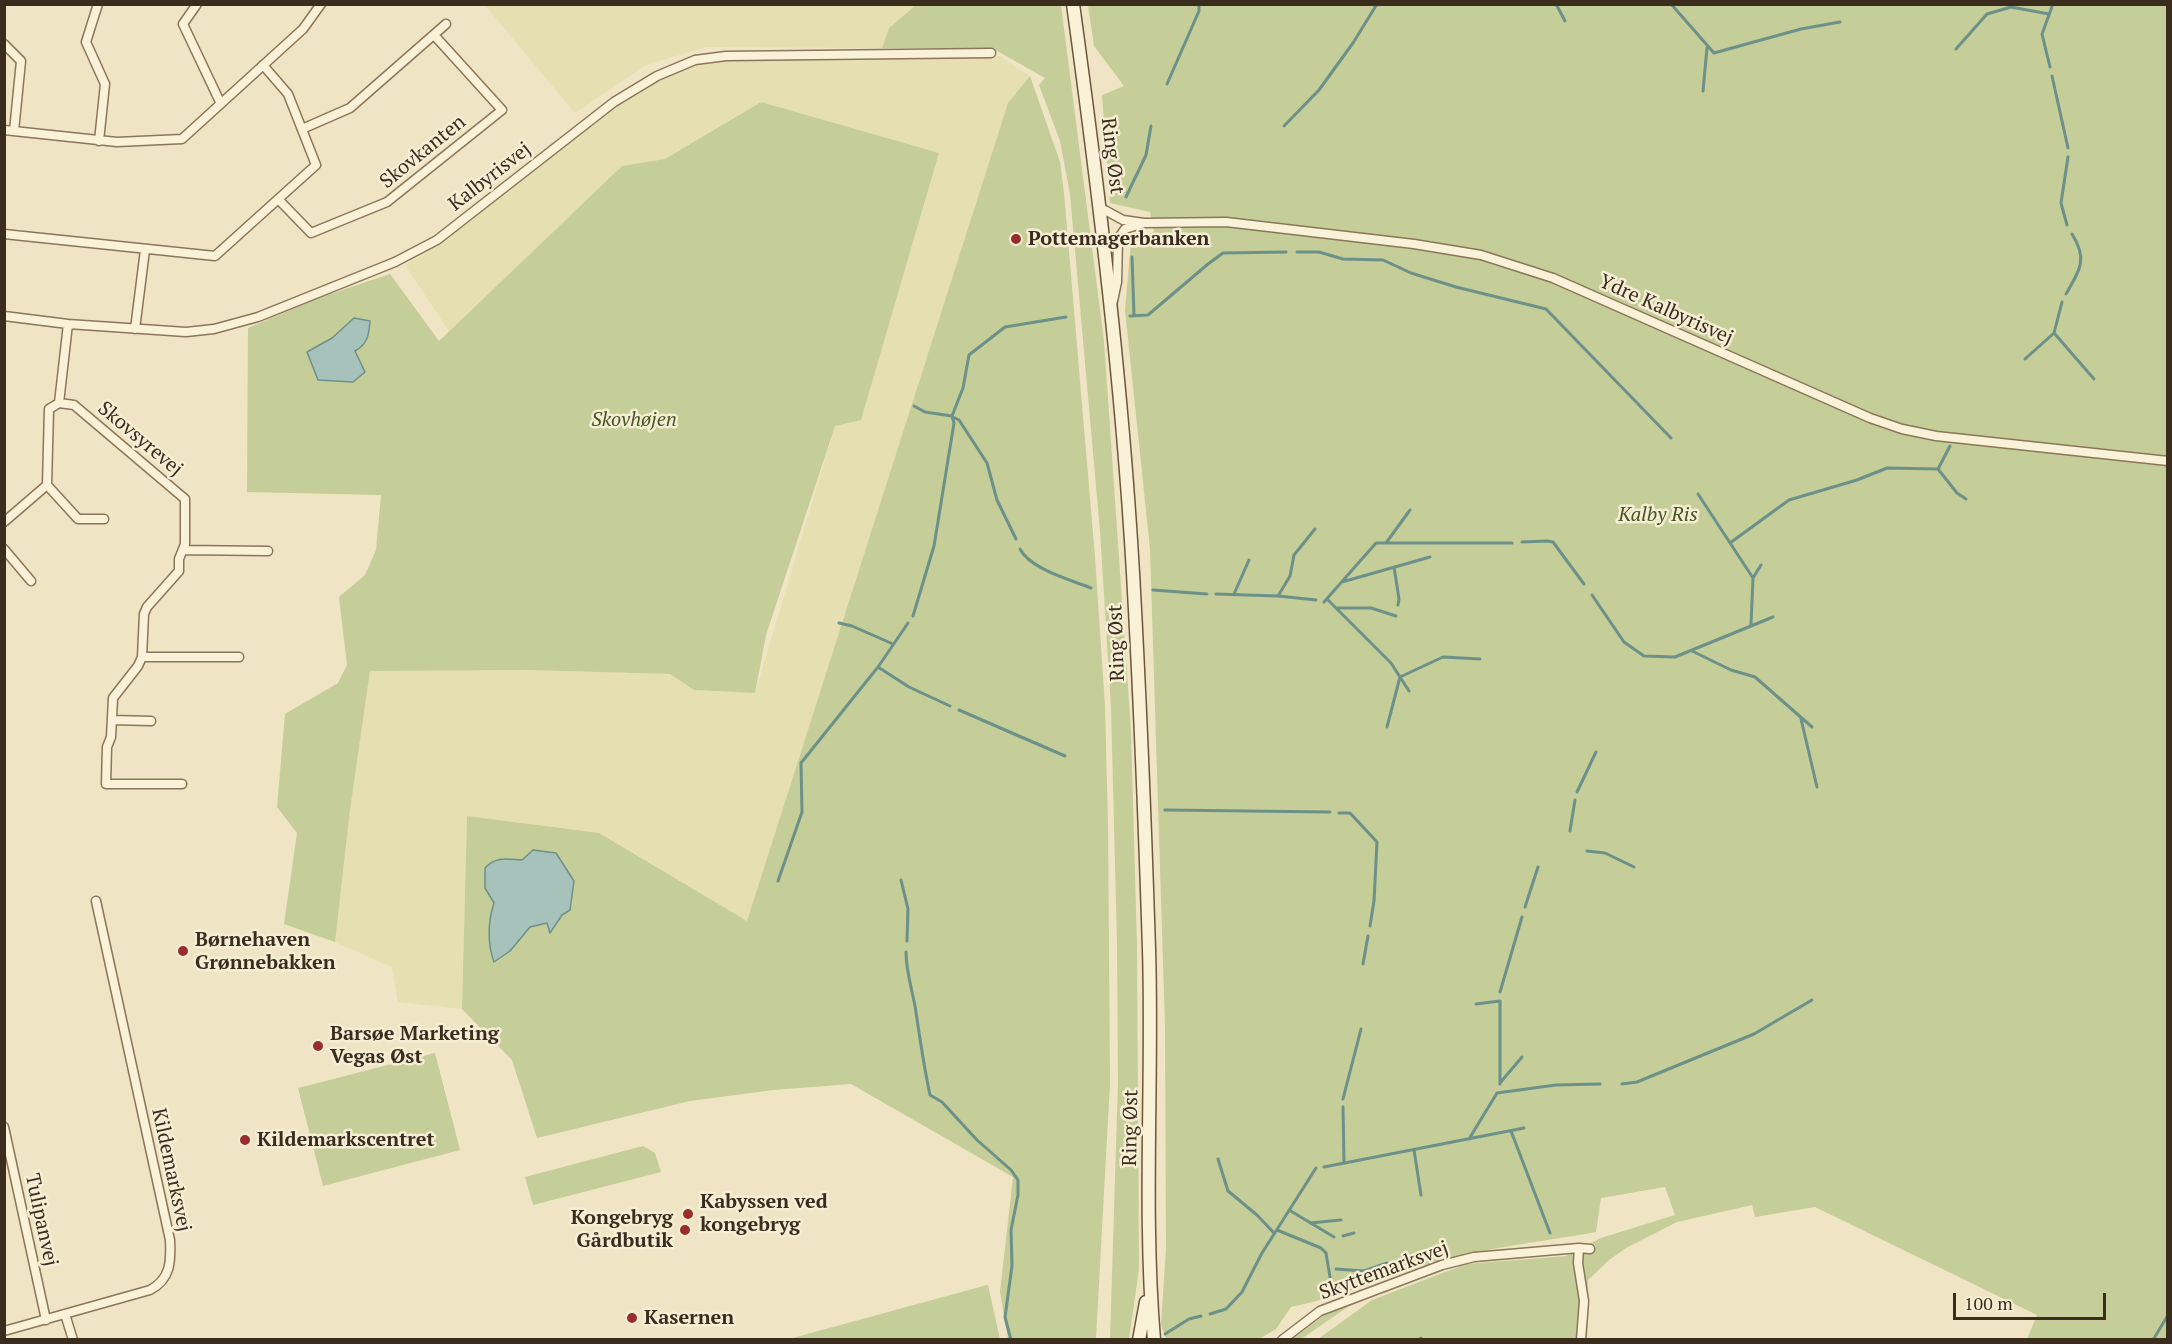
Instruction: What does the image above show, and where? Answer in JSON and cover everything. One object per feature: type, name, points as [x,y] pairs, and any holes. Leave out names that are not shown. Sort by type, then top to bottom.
[{"type":"main road","name":"Ring Øst","points":[[1072,4],[1111,314],[1133,571],[1149,939],[1151,1056],[1149,1283],[1154,1340]]},
{"type":"main road","name":"Ring Øst","points":[[1139,1340],[1149,1283]]},
{"type":"street","points":[[98,4],[86,42],[105,84],[99,141]]},
{"type":"street","points":[[197,4],[183,24],[220,102]]},
{"type":"street","points":[[4,130],[117,142],[182,139],[303,28],[321,4]]},
{"type":"street","points":[[302,129],[350,108],[446,24]]},
{"type":"street","name":"Skovkanten","points":[[279,200],[310,233],[335,224],[387,202],[502,110],[434,35]]},
{"type":"street","points":[[4,44],[21,61],[14,131]]},
{"type":"street","name":"Kalbyrisvej","points":[[4,315],[68,324],[186,332],[240,323],[395,262],[437,240],[614,102],[657,76],[695,60],[726,56],[991,53]]},
{"type":"street","points":[[4,234],[215,256],[316,165],[288,94],[263,65]]},
{"type":"street","name":"Ydre Kalbyrisvej","points":[[1099,207],[1123,220],[1144,223],[1226,222],[1403,242],[1481,255],[1553,278],[1870,418],[1902,429],[1974,442],[2168,460]]},
{"type":"street","name":"Ydre Kalbyrisvej","points":[[1111,314],[1117,282],[1118,239],[1125,229],[1144,223]]},
{"type":"street","points":[[135,329],[145,250]]},
{"type":"street","points":[[68,324],[59,403],[49,408],[47,484],[78,519],[104,519]]},
{"type":"street","name":"Skovsyrevej","points":[[59,403],[74,405],[185,499],[185,544],[179,571],[147,607],[144,614],[142,657]]},
{"type":"street","points":[[4,522],[47,484]]},
{"type":"street","points":[[4,549],[31,581]]},
{"type":"street","points":[[183,550],[268,551]]},
{"type":"street","points":[[182,784],[106,784],[107,747],[111,737],[113,698],[142,657],[239,657]]},
{"type":"street","points":[[112,720],[151,721]]},
{"type":"street","name":"Kildemarksvej","points":[[4,1331],[150,1290],[160,1284],[171,1264],[170,1240],[96,901]]},
{"type":"street","name":"Tulipanvej","points":[[4,1127],[46,1320]]},
{"type":"street","points":[[1579,1248],[1578,1263],[1584,1302],[1581,1340]]},
{"type":"street","name":"Skyttemarksvej","points":[[1282,1340],[1320,1311],[1442,1265],[1474,1257],[1590,1249]]},
{"type":"street","points":[[65,1314],[73,1340]]},
{"type":"shaded area","points":[[485,5],[916,5],[889,28],[882,48],[706,47],[646,65],[575,113]]},
{"type":"shaded area","points":[[999,56],[1030,76],[1008,103],[747,921],[599,833],[467,817],[462,1009],[398,1002],[392,967],[335,942],[350,810],[370,671],[528,670],[670,674],[694,690],[755,693],[835,426],[861,420],[939,154],[761,102],[665,159],[622,166],[449,331],[405,265],[437,247],[615,104],[659,78],[695,62],[726,59]]},
{"type":"green space","points":[[916,5],[1061,5],[1104,341],[1131,731],[1137,946],[1139,1269],[1129,1339],[1110,1339],[1118,1082],[1111,707],[1100,531],[1070,194],[1060,141],[1039,85],[1045,78],[992,48],[882,48],[889,28]]},
{"type":"green space","name":"Kalby Ris","points":[[1088,5],[2167,5],[2167,1339],[2027,1339],[2037,1315],[1815,1207],[1755,1217],[1752,1205],[1677,1222],[1626,1248],[1609,1260],[1588,1280],[1587,1339],[1318,1339],[1372,1300],[1466,1264],[1566,1256],[1601,1238],[1675,1215],[1665,1187],[1601,1198],[1596,1232],[1464,1255],[1420,1267],[1335,1296],[1291,1307],[1276,1329],[1259,1339],[1166,1339],[1161,1325],[1166,1249],[1165,1026],[1150,549],[1125,310],[1131,241],[1154,232],[1150,212],[1110,203],[1102,95],[1124,86],[1094,46]]},
{"type":"green space","points":[[1030,76],[1060,162],[1064,193],[1095,557],[1105,707],[1110,1083],[1096,1339],[1008,1339],[1000,1292],[1013,1177],[851,1084],[773,1090],[690,1101],[537,1138],[512,1060],[462,1009],[467,816],[599,833],[747,921],[1008,103]]},
{"type":"green space","name":"Skovhøjen","points":[[761,102],[939,153],[861,420],[835,426],[766,635],[755,693],[694,690],[670,674],[528,670],[370,671],[350,810],[335,942],[284,924],[297,833],[277,807],[285,714],[338,683],[347,665],[339,597],[365,575],[376,550],[381,495],[247,492],[248,328],[316,299],[390,274],[439,341],[622,166],[665,159]]},
{"type":"green space","points":[[435,1053],[460,1150],[323,1186],[298,1088]]},
{"type":"green space","points":[[643,1146],[655,1153],[661,1172],[533,1205],[525,1177]]},
{"type":"green space","points":[[987,1285],[1000,1339],[789,1339]]},
{"type":"green space","points":[[1352,1304],[1301,1339],[1293,1339],[1323,1316]]},
{"type":"water","points":[[354,318],[370,321],[365,342],[355,351],[365,372],[353,382],[318,380],[307,352],[332,338]]},
{"type":"water","points":[[533,850],[556,853],[574,881],[570,910],[562,915],[550,933],[547,923],[530,927],[510,951],[494,962],[489,932],[494,903],[485,888],[485,868],[498,860],[522,860]]},
{"type":"waterway","points":[[1167,84],[1199,11],[1199,4]]},
{"type":"waterway","points":[[1284,126],[1319,90],[1353,43],[1377,4]]},
{"type":"waterway","points":[[1556,4],[1565,21]]},
{"type":"waterway","points":[[1671,4],[1714,53],[1801,29],[1840,22]]},
{"type":"waterway","points":[[2050,67],[2042,34],[2053,4]]},
{"type":"waterway","points":[[1956,49],[1987,14],[2011,7],[2049,14]]},
{"type":"waterway","points":[[1703,91],[1707,48]]},
{"type":"waterway","points":[[2052,76],[2068,148]]},
{"type":"waterway","points":[[1126,197],[1146,155],[1151,126]]},
{"type":"waterway","points":[[2067,225],[2061,203],[2068,157]]},
{"type":"waterway","points":[[2066,294],[2078,271],[2081,258],[2072,234]]},
{"type":"waterway","points":[[1130,316],[1148,315],[1223,253],[1286,252]]},
{"type":"waterway","points":[[1297,252],[1319,252],[1343,259],[1383,260],[1411,273],[1456,287],[1546,309],[1671,438]]},
{"type":"waterway","points":[[1132,257],[1134,315]]},
{"type":"waterway","points":[[2025,359],[2054,333],[2062,302]]},
{"type":"waterway","points":[[914,406],[925,412],[952,416],[963,388],[969,355],[1005,327],[1066,317]]},
{"type":"waterway","points":[[2054,333],[2094,379]]},
{"type":"waterway","points":[[913,616],[934,546],[954,423],[952,416]]},
{"type":"waterway","points":[[953,417],[959,420],[987,463],[997,500],[1016,539]]},
{"type":"waterway","points":[[1730,543],[1789,500],[1857,480],[1887,468],[1938,469],[1950,446]]},
{"type":"waterway","points":[[1938,469],[1957,493],[1966,499]]},
{"type":"waterway","points":[[1698,494],[1753,578],[1751,625]]},
{"type":"waterway","points":[[1386,543],[1410,510]]},
{"type":"waterway","points":[[1278,596],[1290,576],[1294,555],[1315,529]]},
{"type":"waterway","points":[[1522,542],[1553,542],[1584,584]]},
{"type":"waterway","points":[[1324,602],[1376,543],[1512,543]]},
{"type":"waterway","points":[[1020,549],[1025,556],[1042,568],[1091,588]]},
{"type":"waterway","points":[[1342,582],[1430,557]]},
{"type":"waterway","points":[[1234,594],[1249,560]]},
{"type":"waterway","points":[[1753,578],[1761,565]]},
{"type":"waterway","points":[[1394,567],[1398,605]]},
{"type":"waterway","points":[[1153,590],[1207,594]]},
{"type":"waterway","points":[[1216,594],[1316,600]]},
{"type":"waterway","points":[[1592,595],[1624,642],[1644,656],[1675,657],[1773,617]]},
{"type":"waterway","points":[[1327,599],[1391,663],[1409,691]]},
{"type":"waterway","points":[[1336,608],[1371,608],[1396,616]]},
{"type":"waterway","points":[[839,623],[852,626],[893,644]]},
{"type":"waterway","points":[[778,881],[802,812],[801,763],[878,667],[908,623]]},
{"type":"waterway","points":[[1692,651],[1731,670],[1755,677],[1812,727]]},
{"type":"waterway","points":[[1387,727],[1400,677],[1443,657],[1480,659]]},
{"type":"waterway","points":[[878,667],[909,687],[950,706]]},
{"type":"waterway","points":[[959,710],[1065,756]]},
{"type":"waterway","points":[[1801,719],[1817,787]]},
{"type":"waterway","points":[[1577,792],[1596,752]]},
{"type":"waterway","points":[[1570,831],[1575,800]]},
{"type":"waterway","points":[[1165,810],[1330,812]]},
{"type":"waterway","points":[[1339,813],[1350,813],[1377,842],[1374,901],[1370,926]]},
{"type":"waterway","points":[[1587,851],[1605,853],[1634,867]]},
{"type":"waterway","points":[[1525,907],[1538,867]]},
{"type":"waterway","points":[[901,880],[908,909],[907,941]]},
{"type":"waterway","points":[[1500,992],[1522,917]]},
{"type":"waterway","points":[[1363,964],[1368,936]]},
{"type":"waterway","points":[[906,952],[908,975],[930,1095],[942,1102],[977,1140],[1011,1170],[1018,1180],[1018,1195],[1011,1230],[1012,1266],[1005,1317],[1011,1340]]},
{"type":"waterway","points":[[1622,1084],[1637,1082],[1754,1034],[1812,1000]]},
{"type":"waterway","points":[[1476,1004],[1500,1001],[1500,1084]]},
{"type":"waterway","points":[[1343,1099],[1361,1029]]},
{"type":"waterway","points":[[1500,1083],[1522,1057]]},
{"type":"waterway","points":[[1469,1139],[1497,1093],[1556,1085],[1600,1084]]},
{"type":"waterway","points":[[1343,1107],[1344,1163]]},
{"type":"waterway","points":[[1324,1167],[1524,1128]]},
{"type":"waterway","points":[[1511,1131],[1550,1233]]},
{"type":"waterway","points":[[1414,1150],[1421,1195]]},
{"type":"waterway","points":[[1218,1159],[1228,1191],[1257,1215],[1274,1233]]},
{"type":"waterway","points":[[1210,1314],[1226,1309],[1242,1292],[1262,1253],[1316,1168]]},
{"type":"waterway","points":[[1289,1210],[1334,1237]]},
{"type":"waterway","points":[[1310,1223],[1341,1220]]},
{"type":"waterway","points":[[1277,1230],[1321,1248],[1326,1253],[1330,1277]]},
{"type":"waterway","points":[[1343,1236],[1354,1233]]},
{"type":"waterway","points":[[1336,1269],[1364,1271],[1387,1263]]},
{"type":"waterway","points":[[2153,1340],[2168,1315]]},
{"type":"waterway","points":[[1165,1334],[1189,1319],[1201,1316]]},
{"type":"place","name":"Pottemagerbanken","points":[[1016,239]]},
{"type":"place","name":"Børnehaven Grønnebakken","points":[[183,951]]},
{"type":"place","name":"Barsøe Marketing Vegas Øst","points":[[318,1046]]},
{"type":"place","name":"Kildemarkscentret","points":[[245,1140]]},
{"type":"place","name":"Kabyssen ved kongebryg","points":[[688,1214]]},
{"type":"place","name":"Kongebryg Gårdbutik","points":[[685,1230]]},
{"type":"place","name":"Kasernen","points":[[632,1318]]}]
